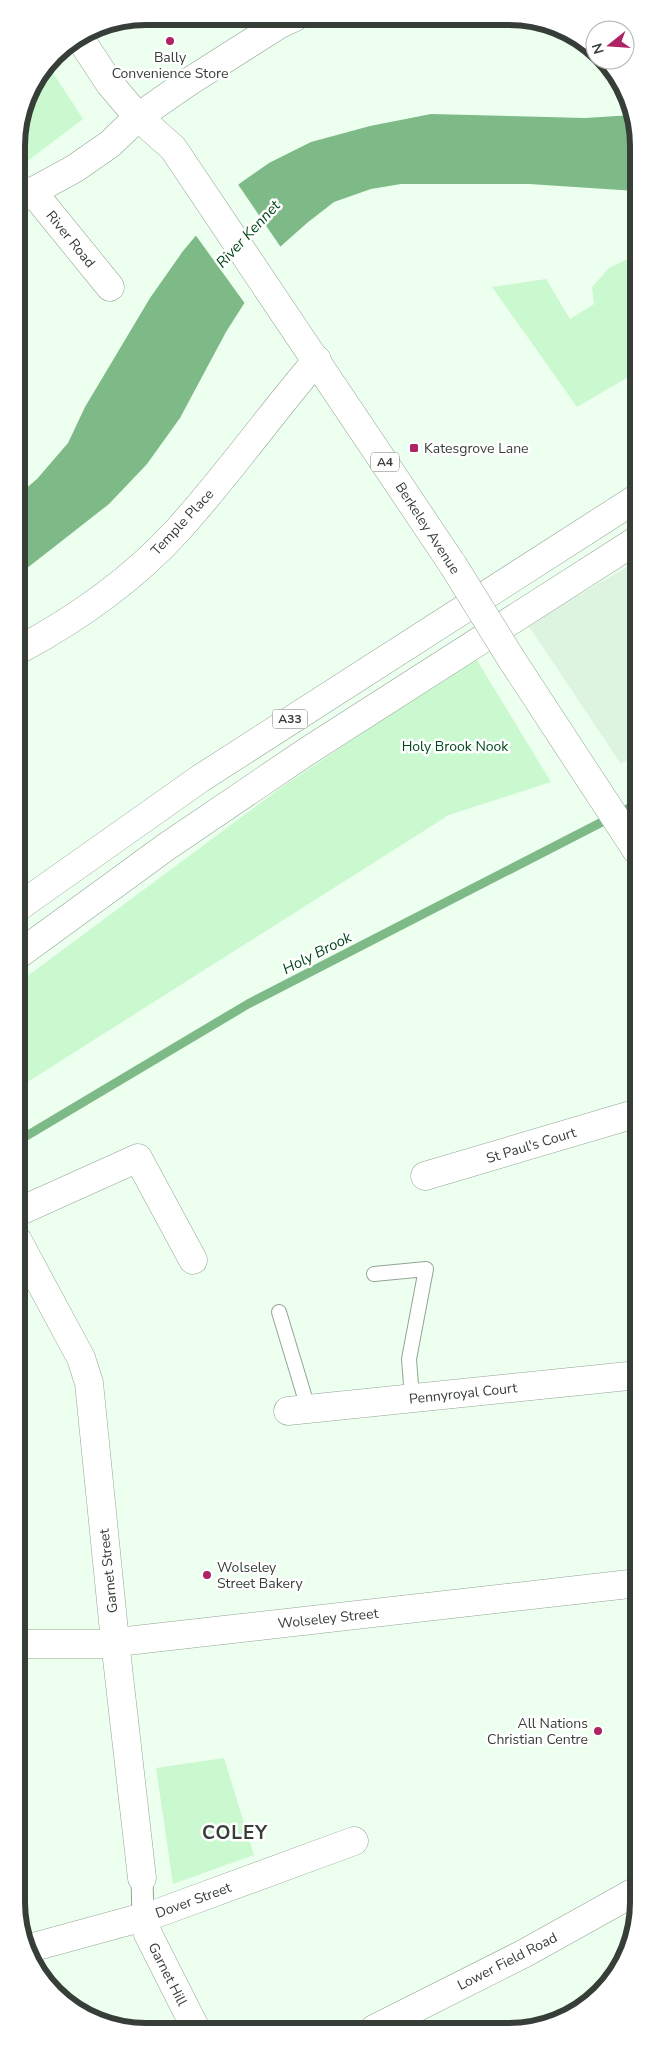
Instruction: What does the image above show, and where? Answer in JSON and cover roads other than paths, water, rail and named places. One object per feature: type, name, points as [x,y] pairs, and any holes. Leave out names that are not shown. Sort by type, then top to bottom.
[{"type":"main road","points":[[25,194],[74,169],[110,144],[138,117],[187,83],[278,25]]},
{"type":"main road","name":"A4","points":[[83,43],[110,84],[138,117]]},
{"type":"main road","name":"Berkeley Avenue","points":[[138,117],[173,148],[452,565],[630,840]]},
{"type":"main road","name":"River Road","points":[[25,196],[110,287]]},
{"type":"main road","name":"Temple Place","points":[[25,646],[89,607],[130,574],[176,532],[316,360]]},
{"type":"main road","name":"A33","points":[[25,903],[201,778],[630,502]]},
{"type":"main road","name":"A33","points":[[25,951],[166,847],[306,752],[630,544]]},
{"type":"main road","name":"St Paul's Court","points":[[425,1176],[630,1115]]},
{"type":"main road","points":[[25,1209],[138,1158],[193,1260]]},
{"type":"main road","name":"Garnet Street","points":[[25,1254],[81,1358],[89,1383],[115,1641],[142,1878]]},
{"type":"main road","name":"Pennyroyal Court","points":[[298,1409],[630,1376]]},
{"type":"main road","name":"Wolseley Street","points":[[25,1644],[100,1644],[630,1584]]},
{"type":"main road","name":"Dover Street","points":[[34,1947],[143,1918],[354,1841]]},
{"type":"main road","name":"Lower Field Road","points":[[388,2023],[525,1953],[630,1894]]},
{"type":"main road","name":"Garnet Hill","points":[[143,1918],[148,1934],[193,2023]]},
{"type":"street","name":"Garnet Street","points":[[142,1878],[143,1918]]},
{"type":"lane","points":[[374,1274],[426,1269],[409,1359],[412,1398]]},
{"type":"lane","points":[[279,1312],[298,1409]]},
{"type":"water","name":"River Kennet","points":[[431,114],[585,118],[626,115],[630,138],[630,191],[529,184],[401,184],[371,189],[334,202],[280,247],[226,332],[180,418],[147,464],[109,504],[25,570],[25,489],[37,479],[68,443],[85,407],[150,298],[183,251],[239,184],[269,163],[311,142],[370,126]]},
{"type":"waterway","name":"Holy Brook","points":[[25,1137],[248,1004],[630,808]]},
{"type":"place","name":"Bally Convenience Store","points":[[170,41]]},
{"type":"place","name":"Katesgrove Lane","points":[[414,448]]},
{"type":"place","name":"Wolseley Street Bakery","points":[[207,1575]]},
{"type":"place","name":"All Nations Christian Centre","points":[[598,1731]]},
{"type":"district","name":"COLEY","points":[[235,1832]]},
{"type":"park label","name":"Holy Brook Nook","points":[[455,746]]}]
